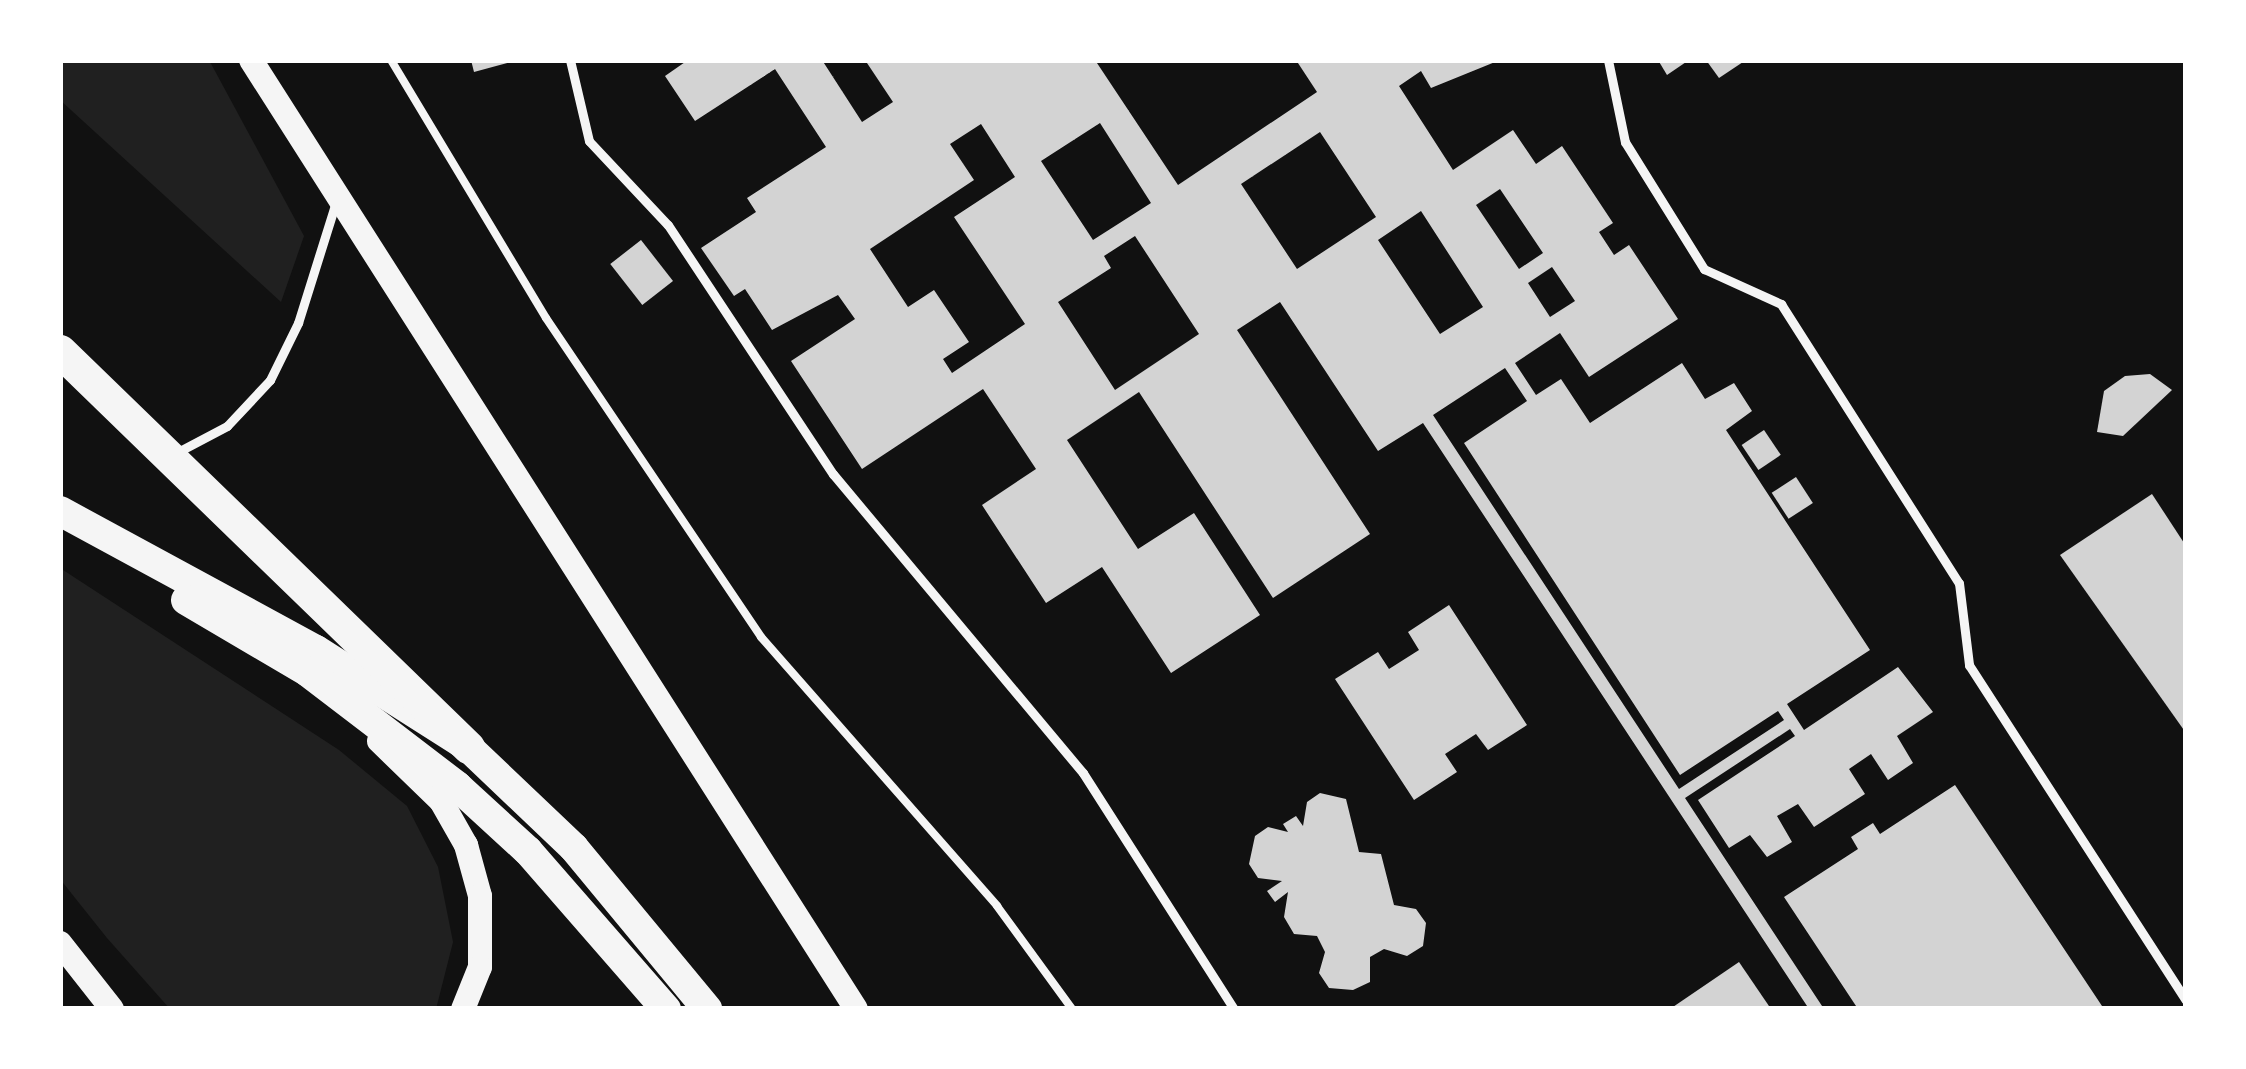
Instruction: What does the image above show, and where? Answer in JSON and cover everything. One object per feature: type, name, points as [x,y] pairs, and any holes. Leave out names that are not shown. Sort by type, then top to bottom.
[{"type":"highway","points":[[60,351],[574,848],[707,1009]]},
{"type":"highway","points":[[60,511],[316,650],[468,747]]},
{"type":"highway","points":[[60,531],[308,672],[528,851],[666,1009]]},
{"type":"main road","points":[[251,60],[856,1009]]},
{"type":"main road","points":[[308,672],[441,801],[466,845],[480,896],[480,967],[463,1009]]},
{"type":"main road","points":[[60,943],[111,1006]]},
{"type":"lane","points":[[570,60],[590,141],[668,225],[833,473],[1083,773],[1234,1009]]},
{"type":"lane","points":[[1608,60],[1625,142],[1705,269],[1781,304],[1959,583],[1969,665],[2186,1000]]},
{"type":"lane","points":[[169,457],[227,426],[270,380],[298,323],[338,197]]},
{"type":"path","points":[[392,60],[568,352],[760,637],[997,906],[1072,1009]]},
{"type":"shaded area","points":[[60,60],[209,60],[304,236],[281,302],[60,100]]},
{"type":"shaded area","points":[[60,568],[339,750],[407,806],[438,867],[453,942],[436,1009],[170,1009],[107,938],[60,879]]},
{"type":"building","points":[[471,60],[514,60],[515,61],[474,72]]},
{"type":"building","points":[[688,60],[822,60],[862,122],[893,102],[865,60],[1095,60],[1178,185],[1317,92],[1296,60],[1500,60],[1431,88],[1421,71],[1399,86],[1453,170],[1513,130],[1536,164],[1562,146],[1613,223],[1599,232],[1614,255],[1629,245],[1678,319],[1589,377],[1560,333],[1515,363],[1536,395],[1561,379],[1590,423],[1682,363],[1705,399],[1734,383],[1752,411],[1726,430],[1870,650],[1787,704],[1804,730],[1898,667],[1933,712],[1897,736],[1913,763],[1888,780],[1871,754],[1849,769],[1865,794],[1814,827],[1798,804],[1777,816],[1792,842],[1767,857],[1750,835],[1729,848],[1698,800],[1795,736],[1790,729],[1685,798],[1824,1009],[1809,1009],[1423,423],[1378,451],[1280,302],[1237,330],[1370,534],[1273,598],[1139,392],[1067,440],[1138,549],[1194,513],[1260,615],[1171,673],[1102,567],[1046,603],[982,505],[1036,469],[983,389],[862,469],[791,361],[855,319],[838,295],[772,330],[745,289],[734,296],[701,248],[756,212],[747,198],[826,147],[775,69],[695,121],[665,76]],"holes":[[[1100,123],[1151,203],[1093,240],[1041,161]],[[981,124],[1015,177],[954,217],[1025,324],[952,373],[943,359],[969,342],[934,290],[908,307],[870,249],[974,180],[950,144]],[[1320,132],[1376,217],[1297,269],[1241,184]],[[1500,189],[1543,253],[1519,269],[1476,205]],[[1421,211],[1483,307],[1440,334],[1378,240]],[[1135,236],[1199,334],[1115,390],[1058,302],[1111,268],[1104,256]],[[1552,267],[1575,301],[1550,317],[1528,283]],[[1505,368],[1527,401],[1464,443],[1680,775],[1778,711],[1784,720],[1679,789],[1433,415]]]},
{"type":"building","points":[[1658,60],[1689,60],[1667,75]]},
{"type":"building","points":[[1706,60],[1746,60],[1719,78]]},
{"type":"building","points":[[641,240],[673,281],[642,305],[610,264]]},
{"type":"building","points":[[2150,374],[2172,390],[2123,436],[2097,432],[2104,391],[2125,376]]},
{"type":"building","points":[[1764,430],[1781,455],[1758,470],[1742,445]]},
{"type":"building","points":[[1796,477],[1813,503],[1789,519],[1772,493]]},
{"type":"building","points":[[2152,494],[2186,546],[2186,733],[2060,555]]},
{"type":"building","points":[[1449,605],[1527,725],[1488,750],[1476,734],[1445,754],[1457,772],[1414,800],[1335,679],[1378,652],[1389,669],[1419,650],[1408,632]]},
{"type":"building","points":[[1955,785],[2104,1009],[1858,1009],[1784,897],[1858,849],[1851,837],[1873,823],[1880,834]]},
{"type":"building","points":[[1320,793],[1346,799],[1359,852],[1381,854],[1394,905],[1416,909],[1426,923],[1423,946],[1407,956],[1384,949],[1370,957],[1370,982],[1353,990],[1329,988],[1319,973],[1325,952],[1317,936],[1294,934],[1284,917],[1288,892],[1275,902],[1267,891],[1282,881],[1258,878],[1249,864],[1255,836],[1268,827],[1288,832],[1283,824],[1296,816],[1303,826],[1307,802]]},
{"type":"building","points":[[1739,962],[1771,1009],[1670,1009]]}]
